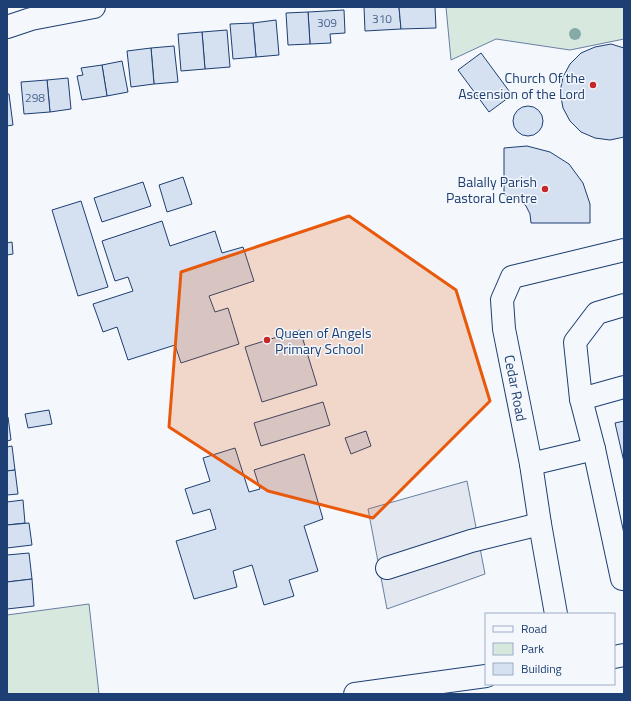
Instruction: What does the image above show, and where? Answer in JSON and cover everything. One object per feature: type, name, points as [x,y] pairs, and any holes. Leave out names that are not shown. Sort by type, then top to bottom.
[{"type":"street","points":[[7,27],[30,19],[94,7]]},
{"type":"street","name":"Cedar Road","points":[[556,613],[531,464],[504,329],[502,300],[512,278],[624,250]]},
{"type":"street","points":[[624,306],[597,313],[575,342],[581,399],[594,449],[622,579],[624,578]]},
{"type":"street","points":[[581,399],[624,387]]},
{"type":"street","points":[[531,464],[594,449]]},
{"type":"street","points":[[387,568],[471,541],[540,524]]},
{"type":"street","points":[[355,694],[485,676]]},
{"type":"highlighted area","points":[[349,216],[456,290],[490,401],[373,518],[268,491],[169,427],[181,272]]},
{"type":"green space","points":[[446,7],[624,7],[624,39],[570,50],[496,39],[451,60]]},
{"type":"green space","points":[[89,604],[99,694],[7,694],[7,615]]},
{"type":"shaded area","points":[[467,481],[485,574],[387,609],[368,509]]},
{"type":"building","points":[[364,7],[399,7],[401,29],[365,31]]},
{"type":"building","points":[[399,7],[435,7],[436,28],[401,29]]},
{"type":"building","points":[[344,10],[345,33],[330,34],[331,43],[310,44],[308,12]]},
{"type":"building","points":[[308,12],[310,44],[288,45],[286,13]]},
{"type":"building","points":[[276,20],[279,55],[256,57],[253,23]]},
{"type":"building","points":[[253,23],[256,57],[233,59],[230,24]]},
{"type":"building","points":[[227,30],[230,67],[205,69],[202,32]]},
{"type":"building","points":[[202,32],[205,69],[181,71],[178,34]]},
{"type":"building","name":"Church Of the Ascension of the Lord","points":[[611,44],[624,48],[624,137],[610,140],[595,138],[581,132],[570,121],[563,108],[560,92],[563,77],[570,64],[581,53],[595,47]]},
{"type":"building","points":[[174,46],[178,82],[154,84],[151,48]]},
{"type":"building","points":[[151,48],[154,84],[131,87],[127,51]]},
{"type":"building","points":[[481,53],[512,95],[489,112],[458,70]]},
{"type":"building","points":[[122,61],[128,92],[107,96],[102,65]]},
{"type":"building","points":[[102,65],[107,96],[82,100],[77,76],[83,75],[81,68]]},
{"type":"building","points":[[68,78],[71,109],[50,112],[47,80]]},
{"type":"building","points":[[47,80],[50,112],[24,114],[21,82]]},
{"type":"building","points":[[7,94],[9,94],[13,125],[7,126]]},
{"type":"building","points":[[528,106],[539,110],[543,121],[539,132],[528,136],[517,132],[513,121],[517,110]]},
{"type":"building","name":"Balally Parish Pastoral Centre","points":[[527,146],[550,152],[569,164],[583,183],[590,204],[590,223],[531,223],[530,214],[526,206],[520,200],[504,195],[504,148]]},
{"type":"building","points":[[183,177],[192,204],[167,212],[159,185]]},
{"type":"building","points":[[143,182],[151,206],[102,222],[94,198]]},
{"type":"building","points":[[81,201],[108,287],[78,296],[52,210]]},
{"type":"building","points":[[162,221],[170,246],[215,231],[222,253],[243,247],[254,281],[209,296],[215,312],[228,308],[239,344],[181,363],[175,345],[128,360],[117,327],[103,332],[93,304],[133,291],[128,277],[115,281],[102,241]]},
{"type":"building","points":[[12,242],[13,254],[7,255],[7,243]]},
{"type":"building","points":[[300,330],[317,385],[262,402],[245,347]]},
{"type":"building","points":[[323,402],[330,425],[261,446],[254,423]]},
{"type":"building","points":[[49,410],[52,424],[28,428],[25,414]]},
{"type":"building","points":[[7,417],[11,440],[7,441]]},
{"type":"building","points":[[624,421],[624,462],[615,423]]},
{"type":"building","points":[[366,431],[371,446],[351,454],[345,438]]},
{"type":"building","points":[[12,446],[15,470],[7,471],[7,447]]},
{"type":"building","points":[[235,448],[249,492],[260,489],[254,470],[304,454],[323,519],[304,526],[318,571],[289,580],[294,596],[264,605],[252,565],[233,571],[237,587],[194,599],[176,541],[216,529],[210,509],[193,514],[185,489],[210,481],[203,458]]},
{"type":"building","points":[[15,470],[18,494],[7,495],[7,471]]},
{"type":"building","points":[[23,500],[25,523],[7,525],[7,502]]},
{"type":"building","points":[[29,523],[32,545],[7,548],[7,525]]},
{"type":"building","points":[[29,553],[32,579],[7,582],[7,555]]},
{"type":"building","points":[[32,579],[34,606],[7,609],[7,582]]},
{"type":"place","name":"Church Of the Ascension of the Lord","points":[[593,85]]},
{"type":"place","name":"Balally Parish Pastoral Centre","points":[[545,189]]},
{"type":"place","name":"Queen of Angels Primary School","points":[[267,340]]}]
